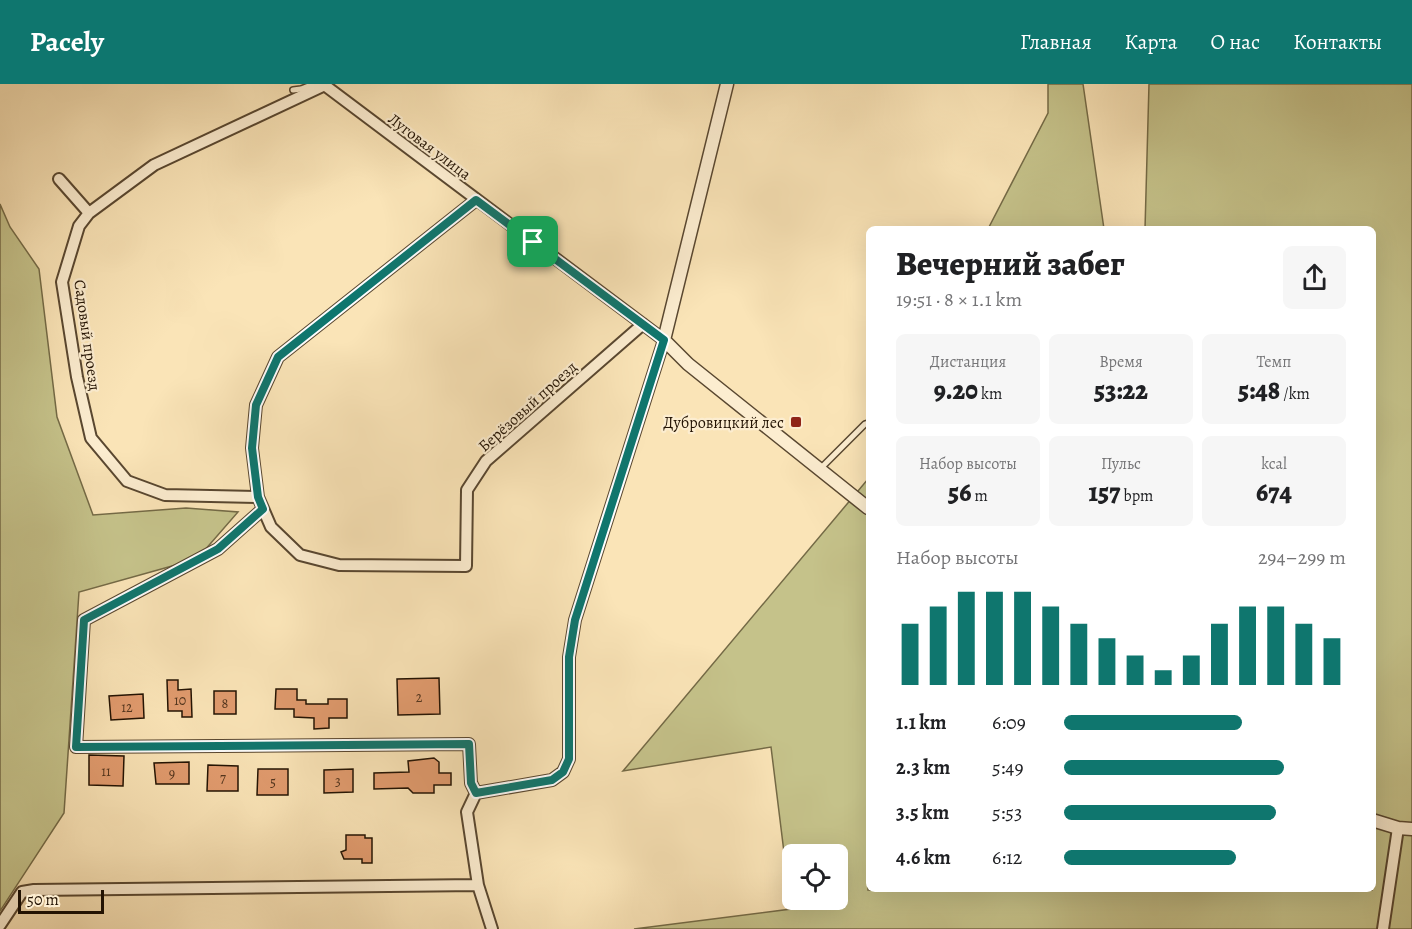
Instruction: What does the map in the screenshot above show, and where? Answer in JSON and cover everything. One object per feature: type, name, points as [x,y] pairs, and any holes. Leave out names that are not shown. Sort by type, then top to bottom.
[{"type":"street","name":"Луговая улица","points":[[321,84],[664,340]]},
{"type":"street","name":"Садовый проезд","points":[[258,497],[165,495],[127,481],[92,438],[77,377],[62,282],[80,226],[89,213],[154,165],[321,84]]},
{"type":"street","points":[[476,793],[552,780],[563,772],[569,759],[569,657],[575,620],[664,340],[726,84]]},
{"type":"street","points":[[59,179],[89,213]]},
{"type":"street","points":[[476,200],[278,357],[256,405],[252,448],[258,497],[263,509],[218,549],[84,620],[76,747],[469,744],[471,783],[476,793]]},
{"type":"street","name":"Берёзовый проезд","points":[[263,509],[271,527],[300,555],[339,566],[466,566],[467,490],[486,461],[642,324]]},
{"type":"street","points":[[664,340],[688,364],[866,506]]},
{"type":"street","points":[[476,793],[467,812],[478,885],[492,929]]},
{"type":"street","points":[[1376,821],[1398,828],[1412,829]]},
{"type":"street","points":[[1383,929],[1398,828]]},
{"type":"street","points":[[0,925],[22,892],[34,890],[478,885]]},
{"type":"lane","points":[[293,90],[321,84]]},
{"type":"lane","points":[[819,470],[866,424]]},
{"type":"shaded area","points":[[1048,84],[1083,84],[1104,226],[990,226],[1048,113]]},
{"type":"shaded area","points":[[1149,84],[1412,84],[1412,929],[634,929],[783,910],[848,910],[848,844],[783,844],[771,747],[623,771],[866,481],[866,892],[1376,892],[1376,226],[1145,226]]},
{"type":"shaded area","points":[[0,204],[10,227],[39,269],[57,417],[93,515],[186,508],[238,512],[197,559],[79,592],[64,813],[0,911]]},
{"type":"building","points":[[439,678],[440,714],[398,715],[397,679]]},
{"type":"building","points":[[167,680],[178,680],[178,690],[191,689],[192,717],[182,717],[182,711],[168,711]]},
{"type":"building","points":[[276,689],[297,689],[297,700],[306,700],[306,704],[328,704],[328,699],[347,699],[347,718],[329,718],[329,728],[314,729],[314,718],[294,717],[294,709],[275,709]]},
{"type":"building","points":[[214,691],[236,691],[236,714],[214,714]]},
{"type":"building","points":[[143,694],[144,718],[111,720],[109,696]]},
{"type":"building","points":[[89,755],[124,756],[123,786],[89,785]]},
{"type":"building","points":[[434,758],[439,762],[439,773],[451,773],[451,785],[434,785],[434,793],[413,793],[408,788],[374,789],[374,773],[409,772],[408,761]]},
{"type":"building","points":[[189,762],[189,784],[156,784],[154,763]]},
{"type":"building","points":[[208,765],[238,766],[238,791],[207,791]]},
{"type":"building","points":[[258,769],[288,769],[288,795],[257,795]]},
{"type":"building","points":[[353,769],[353,792],[324,793],[324,770]]},
{"type":"building","points":[[346,835],[365,835],[365,838],[372,838],[372,863],[362,863],[362,859],[344,859],[341,852],[346,850]]},
{"type":"place","name":"Дубровицкий лес","points":[[796,422]]},
{"type":"route","points":[[476,200],[533,242],[664,340],[575,620],[569,657],[569,759],[563,772],[552,780],[476,793],[471,783],[469,744],[76,747],[84,620],[218,549],[263,509],[258,497],[252,448],[256,405],[278,357],[476,200]]}]
